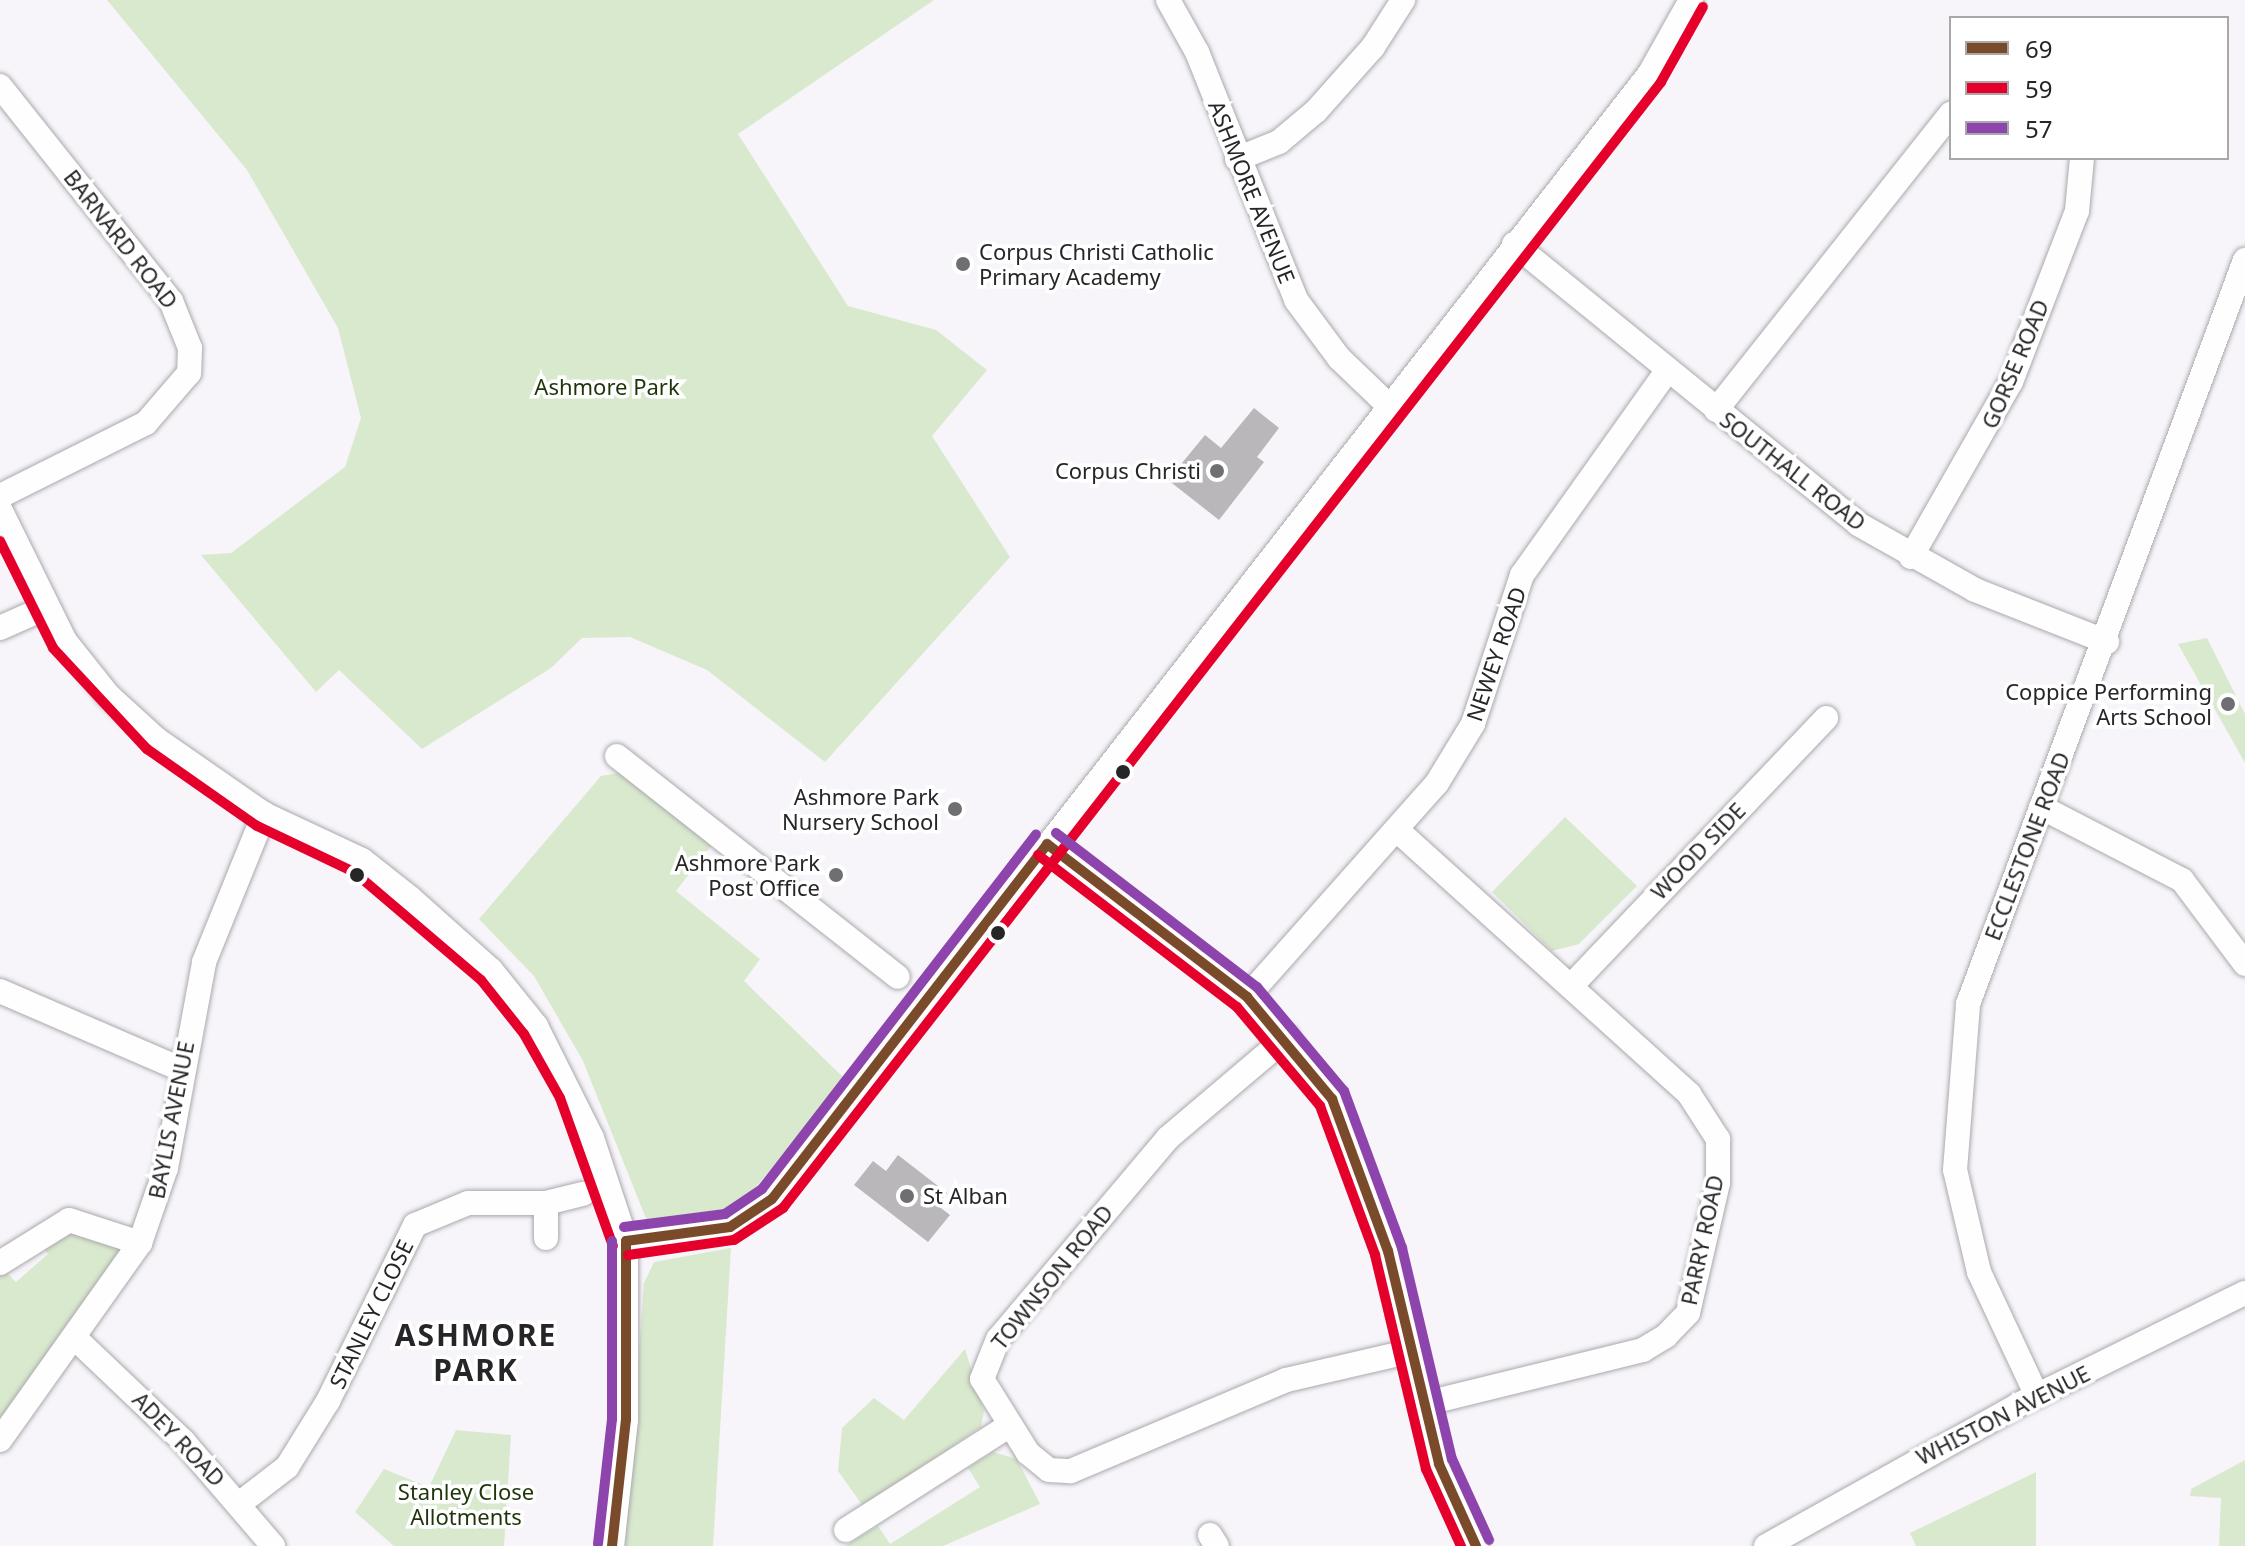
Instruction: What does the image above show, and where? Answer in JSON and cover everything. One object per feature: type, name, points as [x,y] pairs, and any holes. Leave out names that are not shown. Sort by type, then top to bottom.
[{"type":"street","name":"ASHMORE AVENUE","points":[[1168,0],[1296,300],[1339,358],[1389,406]]},
{"type":"street","points":[[1237,159],[1279,142],[1316,111],[1373,47],[1403,0]]},
{"type":"street","points":[[626,1241],[730,1227],[772,1199],[1650,73],[1691,0]]},
{"type":"street","name":"BARNARD ROAD","points":[[0,86],[171,301],[190,348],[189,373],[146,423],[0,496]]},
{"type":"street","points":[[1716,410],[1949,117]]},
{"type":"street","name":"GORSE ROAD","points":[[1911,557],[2011,382],[2077,211],[2082,160]]},
{"type":"street","name":"SOUTHALL ROAD","points":[[1514,244],[1716,410],[1911,557],[2107,642]]},
{"type":"street","name":"ECCLESTONE ROAD","points":[[2037,1396],[1979,1272],[1955,1170],[1953,1124],[1968,1004],[2041,807],[2107,642],[2245,260]]},
{"type":"street","name":"NEWEY ROAD","points":[[1247,997],[1397,830],[1473,724],[1522,575],[1545,533],[1667,371]]},
{"type":"street","points":[[0,509],[47,607],[108,695],[156,739],[264,814],[362,860],[491,970],[536,1026],[573,1092],[626,1241],[626,1420],[612,1546]]},
{"type":"street","points":[[0,628],[47,607]]},
{"type":"street","name":"WOOD SIDE","points":[[1571,986],[1826,718]]},
{"type":"street","points":[[617,756],[898,977]]},
{"type":"street","points":[[2041,807],[2182,880],[2245,964]]},
{"type":"street","name":"BAYLIS AVENUE","points":[[0,1440],[77,1340],[140,1243],[166,1168],[180,1069],[204,962],[264,814]]},
{"type":"street","name":"PARRY ROAD","points":[[1397,830],[1704,1109],[1718,1139],[1718,1183],[1688,1313],[1643,1350],[1423,1404]]},
{"type":"street","points":[[1047,844],[1247,997],[1287,1037],[1350,1136],[1412,1351],[1439,1464],[1476,1546]]},
{"type":"street","points":[[0,991],[180,1069]]},
{"type":"street","name":"TOWNSON ROAD","points":[[1287,1037],[1168,1138],[998,1339],[982,1379],[1007,1427],[1038,1463],[1071,1471],[1286,1380],[1412,1351]]},
{"type":"street","name":"STANLEY CLOSE","points":[[239,1504],[287,1467],[328,1401],[415,1225],[468,1203],[546,1203],[583,1194]]},
{"type":"street","points":[[546,1203],[546,1238]]},
{"type":"street","points":[[0,1263],[69,1220],[140,1243]]},
{"type":"street","name":"WHISTON AVENUE","points":[[1766,1546],[2037,1396],[2245,1293]]},
{"type":"street","name":"ADEY ROAD","points":[[77,1340],[239,1504],[273,1546]]},
{"type":"street","points":[[846,1530],[1007,1427]]},
{"type":"green space","name":"Ashmore Park","points":[[107,0],[934,0],[738,134],[848,306],[936,330],[987,370],[932,436],[1010,557],[825,762],[707,670],[630,637],[582,638],[551,668],[422,749],[339,670],[316,692],[201,555],[231,553],[345,467],[361,418],[338,328],[247,170]]},
{"type":"green space","points":[[2207,638],[2245,714],[2245,763],[2178,644]]},
{"type":"green space","points":[[624,772],[715,841],[676,891],[760,959],[744,981],[844,1078],[753,1191],[724,1214],[649,1226],[583,1061],[534,976],[479,919],[601,776]]},
{"type":"green space","points":[[1565,817],[1637,886],[1579,944],[1552,951],[1492,892]]},
{"type":"green space","points":[[61,1228],[125,1247],[0,1420],[0,1275],[4,1270],[16,1282],[48,1254],[37,1241]]},
{"type":"green space","points":[[731,1248],[713,1546],[625,1546],[644,1283],[654,1262]]},
{"type":"green space","points":[[965,1349],[984,1411],[981,1427],[863,1506],[838,1471],[842,1428],[874,1398],[904,1420]]},
{"type":"green space","name":"Stanley Close Allotments","points":[[456,1430],[511,1435],[504,1546],[394,1546],[355,1512],[384,1469],[429,1487]]},
{"type":"green space","points":[[993,1452],[1017,1459],[1040,1504],[943,1546],[845,1546],[878,1526],[890,1544],[980,1487],[968,1468]]},
{"type":"green space","points":[[2245,1460],[2245,1546],[2219,1546],[2221,1498],[2190,1496],[2191,1489]]},
{"type":"green space","points":[[2036,1472],[2036,1546],[1916,1546],[1910,1533]]},
{"type":"building","name":"Corpus Christi","points":[[1254,408],[1279,428],[1257,457],[1264,462],[1219,520],[1168,480],[1205,435],[1221,448]]},
{"type":"building","name":"St Alban","points":[[898,1155],[947,1193],[937,1205],[950,1215],[928,1242],[854,1185],[873,1161],[886,1171]]},
{"type":"transit line","name":"59","points":[[628,1255],[734,1240],[783,1208],[1661,82],[1703,7]]},
{"type":"transit line","name":"59","points":[[0,541],[53,648],[147,749],[257,826],[354,872],[481,980],[524,1034],[560,1098],[613,1246]]},
{"type":"transit line","name":"57","points":[[1056,833],[1257,987],[1344,1091],[1402,1248],[1452,1459],[1489,1540]]},
{"type":"transit line","name":"57","points":[[624,1227],[725,1214],[762,1189],[1036,835]]},
{"type":"transit line","name":"69","points":[[1047,844],[1247,997],[1332,1099],[1388,1251],[1439,1464],[1476,1546]]},
{"type":"transit line","name":"69","points":[[626,1241],[730,1227],[772,1199],[1047,844]]},
{"type":"transit line","name":"59","points":[[1038,855],[1237,1007],[1320,1106],[1375,1255],[1426,1469],[1461,1546]]},
{"type":"transit line","name":"57","points":[[598,1544],[612,1419],[612,1241]]},
{"type":"transit line","name":"69","points":[[612,1546],[626,1420],[626,1241]]},
{"type":"place","name":"Corpus Christi Catholic Primary Academy","points":[[963,264]]},
{"type":"place","name":"Corpus Christi","points":[[1217,471]]},
{"type":"place","name":"Coppice Performing Arts School","points":[[2228,704]]},
{"type":"place","name":"Ashmore Park Nursery School","points":[[955,809]]},
{"type":"place","name":"Ashmore Park Post Office","points":[[836,875]]},
{"type":"place","name":"St Alban","points":[[907,1196]]},
{"type":"district","name":"ASHMORE PARK","points":[[476,1352]]}]
